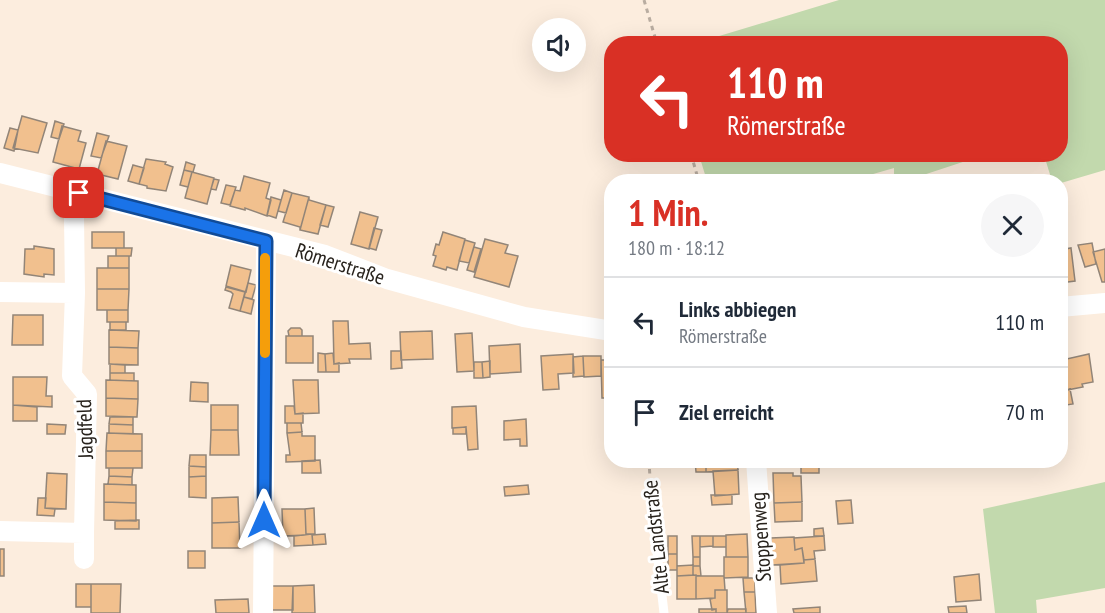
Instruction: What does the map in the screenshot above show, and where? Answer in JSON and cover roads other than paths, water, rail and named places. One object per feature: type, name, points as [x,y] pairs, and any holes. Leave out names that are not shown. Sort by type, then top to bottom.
[{"type":"street","name":"Römerstraße","points":[[0,173],[325,255],[387,279],[524,317],[604,330]]},
{"type":"street","name":"Jagdfeld","points":[[79,193],[74,216],[75,293],[72,376],[87,394],[84,559]]},
{"type":"street","points":[[263,613],[266,241]]},
{"type":"street","points":[[0,292],[75,293]]},
{"type":"street","points":[[1068,306],[1105,303]]},
{"type":"street","name":"Stoppenweg","points":[[757,468],[767,613]]},
{"type":"street","points":[[0,531],[84,533]]},
{"type":"lane","name":"Alte Landstraße","points":[[652,508],[664,613]]}]
